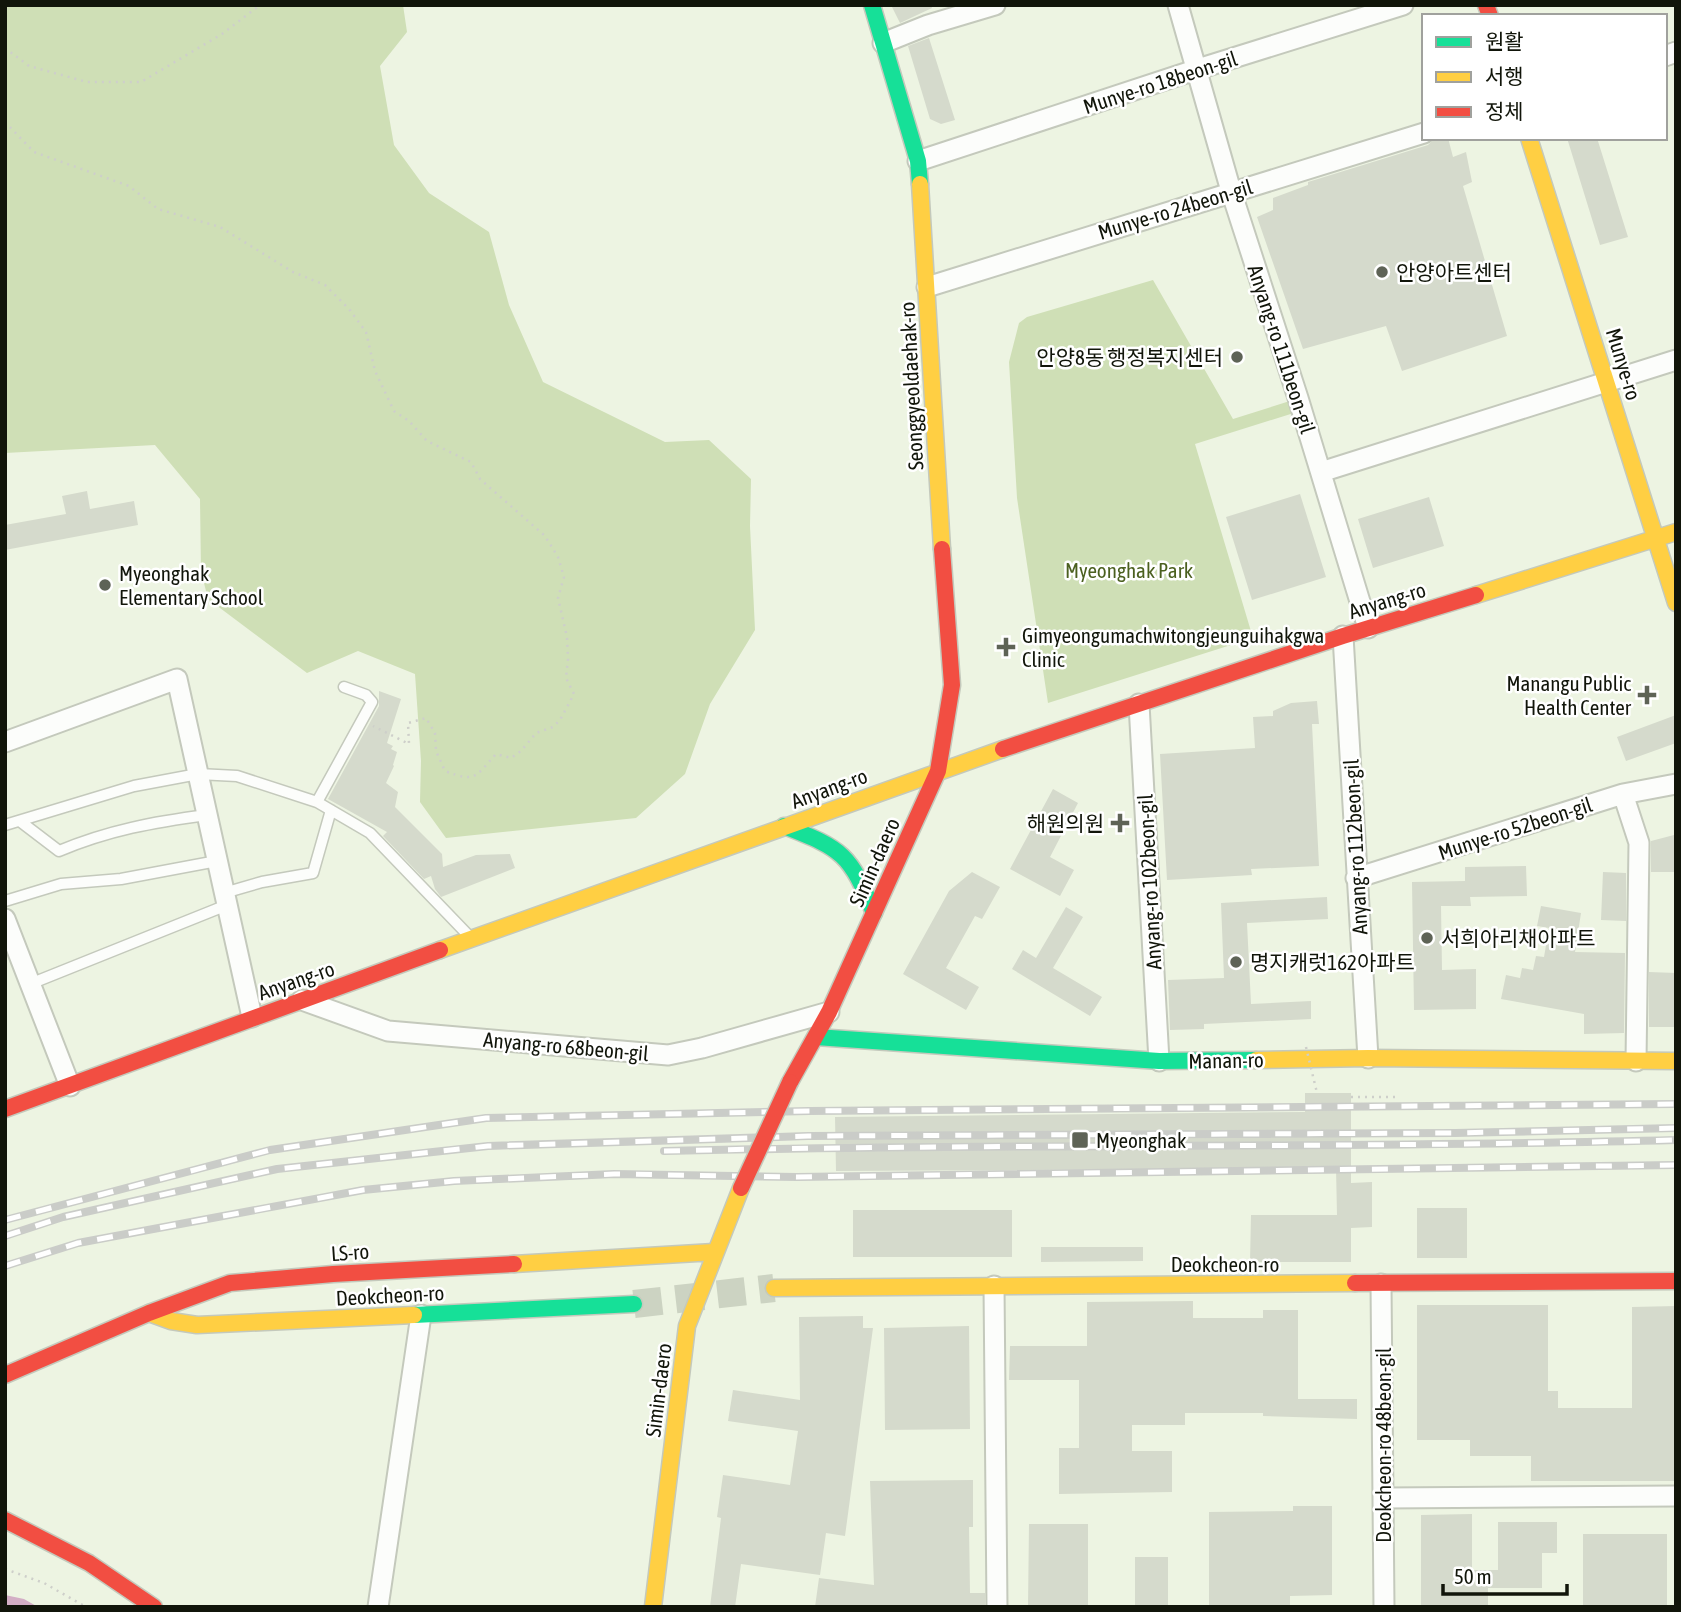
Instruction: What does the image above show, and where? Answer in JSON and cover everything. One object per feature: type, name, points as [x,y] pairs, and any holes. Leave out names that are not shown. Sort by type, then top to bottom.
[{"type":"street","name":"Seonggyeoldaehak-ro","points":[[872,5],[918,161],[952,685],[938,771]]},
{"type":"street","points":[[883,43],[929,25],[995,5]]},
{"type":"street","name":"Anyang-ro 111beon-gil","points":[[1178,5],[1231,191],[1368,628]]},
{"type":"street","name":"Munye-ro 18beon-gil","points":[[918,161],[1403,5]]},
{"type":"street","name":"Munye-ro 24beon-gil","points":[[927,287],[1422,134]]},
{"type":"street","name":"Munye-ro","points":[[1530,140],[1676,603]]},
{"type":"street","points":[[1321,472],[1676,360]]},
{"type":"street","name":"Anyang-ro","points":[[5,1109],[252,1017],[938,771],[1343,636],[1676,532]]},
{"type":"street","name":"Anyang-ro 112beon-gil","points":[[1343,636],[1368,1058]]},
{"type":"street","points":[[5,742],[177,679],[252,1017]]},
{"type":"street","name":"Anyang-ro 102beon-gil","points":[[1139,704],[1160,1061]]},
{"type":"street","name":"Simin-daero","points":[[653,1607],[687,1326],[741,1188],[790,1082],[829,1012],[938,771]]},
{"type":"street","name":"Munye-ro 52beon-gil","points":[[1356,878],[1623,794],[1676,784]]},
{"type":"street","points":[[1623,794],[1639,842],[1636,1061]]},
{"type":"street","points":[[784,826],[834,846],[846,855],[859,875],[874,912]]},
{"type":"street","points":[[5,919],[70,1086]]},
{"type":"street","name":"Anyang-ro 68beon-gil","points":[[302,1000],[388,1031],[668,1055],[829,1012]]},
{"type":"street","name":"Manan-ro","points":[[817,1037],[1160,1061],[1368,1058],[1676,1061]]},
{"type":"street","name":"LS-ro","points":[[5,1375],[230,1283],[333,1274],[714,1252]]},
{"type":"street","name":"Deokcheon-ro","points":[[774,1288],[1676,1281]]},
{"type":"street","name":"Deokcheon-ro 48beon-gil","points":[[1381,1283],[1384,1607]]},
{"type":"street","points":[[994,1286],[997,1607]]},
{"type":"street","name":"Deokcheon-ro","points":[[149,1314],[197,1325],[634,1304]]},
{"type":"street","points":[[378,1607],[421,1315]]},
{"type":"street","points":[[1384,1497],[1676,1496]]},
{"type":"street","points":[[5,1520],[89,1563],[154,1607]]},
{"type":"lane","points":[[317,802],[372,702],[366,695],[344,687]]},
{"type":"lane","points":[[5,825],[134,786],[198,774],[237,776],[317,802],[370,833],[472,939]]},
{"type":"lane","points":[[30,984],[262,882],[313,873],[331,810]]},
{"type":"lane","points":[[21,822],[59,851],[93,836],[136,825],[207,815]]},
{"type":"lane","points":[[5,901],[61,884],[121,879],[217,861]]},
{"type":"path","points":[[5,48],[29,66],[87,82],[141,82],[222,34],[260,5]]},
{"type":"path","points":[[5,121],[34,152],[129,186],[158,209],[220,227],[293,272],[325,285],[349,309],[366,332],[375,371],[394,411],[410,421],[427,441],[471,462],[480,479],[545,537],[558,557],[564,577],[558,598],[567,637],[566,678],[574,694],[560,720],[553,727],[536,733],[521,751],[511,758],[496,754],[475,776],[464,779],[444,771],[436,751],[435,733],[426,718],[408,723],[409,744],[362,720]]},
{"type":"path","points":[[1306,1047],[1317,1093]]},
{"type":"path","points":[[1351,1097],[1400,1097]]},
{"type":"path","points":[[5,1569],[44,1583],[86,1607]]},
{"type":"green space","points":[[5,5],[403,5],[407,32],[380,66],[394,145],[429,193],[489,232],[509,305],[543,382],[665,442],[709,440],[751,479],[750,526],[755,630],[710,704],[685,774],[636,818],[446,838],[420,802],[421,761],[415,674],[358,651],[307,673],[208,599],[201,571],[200,499],[155,445],[5,453]]},
{"type":"green space","name":"Myeonghak Park","points":[[1153,280],[1233,419],[1293,400],[1297,412],[1195,444],[1253,638],[1048,703],[1017,498],[1009,362],[1019,323],[1027,317]]},
{"type":"shaded area","points":[[5,1595],[24,1599],[38,1607],[5,1607]]},
{"type":"building","points":[[891,5],[931,5],[932,8],[900,23]]},
{"type":"building","points":[[929,38],[955,120],[941,124],[930,119],[908,46]]},
{"type":"building","name":"안양아트센터","points":[[1433,140],[1449,140],[1453,157],[1466,152],[1472,182],[1463,186],[1507,336],[1402,371],[1386,326],[1303,349],[1257,217],[1273,210],[1273,198],[1308,185],[1308,182],[1428,145]]},
{"type":"building","points":[[1568,140],[1598,140],[1628,237],[1600,245]]},
{"type":"building","points":[[87,491],[90,509],[134,501],[138,525],[5,550],[5,525],[66,514],[62,496]]},
{"type":"building","points":[[1300,494],[1326,577],[1252,600],[1226,517]]},
{"type":"building","points":[[1429,497],[1444,546],[1373,568],[1358,519]]},
{"type":"building","points":[[379,691],[401,699],[387,743],[397,752],[386,783],[398,792],[395,807],[442,854],[443,867],[476,855],[510,854],[515,868],[441,897],[431,876],[424,879],[383,836],[387,832],[328,799],[379,706]]},
{"type":"building","points":[[1317,701],[1319,724],[1312,724],[1319,866],[1251,869],[1252,875],[1167,880],[1160,754],[1255,748],[1253,717],[1273,716],[1273,711],[1291,703]]},
{"type":"building","points":[[1676,715],[1676,743],[1626,761],[1617,737]]},
{"type":"building","points":[[1053,789],[1078,803],[1050,857],[1074,870],[1060,896],[1010,869]]},
{"type":"building","points":[[1674,835],[1676,872],[1651,872],[1651,841]]},
{"type":"building","name":"서희아리채아파트","points":[[1526,866],[1527,896],[1470,897],[1471,906],[1441,906],[1442,970],[1476,969],[1476,1009],[1414,1010],[1412,882],[1465,881],[1465,867]]},
{"type":"building","points":[[972,872],[1000,887],[982,919],[975,916],[946,968],[979,987],[966,1010],[903,974],[949,891]]},
{"type":"building","points":[[1603,872],[1626,873],[1626,921],[1601,920]]},
{"type":"building","name":"명지캐럿162아파트","points":[[1327,897],[1328,919],[1247,923],[1251,1004],[1311,1001],[1311,1019],[1204,1024],[1204,1029],[1170,1030],[1168,980],[1224,978],[1221,903]]},
{"type":"building","points":[[1541,906],[1581,913],[1575,952],[1625,953],[1624,1033],[1584,1034],[1584,1014],[1501,999],[1506,975],[1520,978],[1522,968],[1533,970],[1536,956],[1544,957],[1549,928],[1537,926]]},
{"type":"building","points":[[1066,907],[1083,917],[1053,968],[1102,997],[1090,1016],[1012,969],[1023,950],[1036,958]]},
{"type":"building","points":[[1649,972],[1676,973],[1675,1027],[1649,1027]]},
{"type":"building","points":[[1305,1093],[1351,1093],[1351,1183],[1372,1182],[1372,1227],[1351,1228],[1351,1262],[1250,1262],[1251,1215],[1337,1215],[1336,1168],[836,1171],[835,1117],[1305,1112]]},
{"type":"building","points":[[1417,1208],[1467,1208],[1467,1258],[1417,1258]]},
{"type":"building","points":[[853,1210],[1012,1210],[1012,1257],[853,1257]]},
{"type":"building","points":[[1041,1247],[1143,1247],[1143,1261],[1041,1262]]},
{"type":"building","points":[[1193,1301],[1193,1318],[1263,1318],[1263,1310],[1298,1310],[1298,1399],[1357,1399],[1357,1419],[1263,1416],[1263,1413],[1185,1413],[1185,1425],[1132,1425],[1132,1451],[1172,1451],[1172,1492],[1059,1494],[1059,1448],[1079,1448],[1079,1380],[1009,1380],[1010,1346],[1087,1346],[1087,1302]]},
{"type":"building","points":[[1417,1305],[1548,1305],[1548,1391],[1558,1391],[1558,1408],[1632,1408],[1632,1307],[1676,1306],[1676,1481],[1531,1481],[1531,1456],[1470,1456],[1470,1440],[1417,1440]]},
{"type":"building","points":[[863,1316],[863,1328],[873,1328],[845,1536],[826,1533],[820,1575],[741,1564],[735,1607],[710,1607],[721,1518],[717,1517],[723,1475],[790,1485],[798,1431],[728,1421],[733,1390],[800,1400],[799,1317]]},
{"type":"building","points":[[969,1326],[970,1429],[885,1430],[884,1328]]},
{"type":"building","points":[[973,1480],[973,1527],[969,1527],[970,1593],[985,1593],[985,1607],[815,1607],[819,1578],[874,1585],[870,1481]]},
{"type":"building","points":[[1293,1506],[1332,1506],[1332,1595],[1290,1596],[1290,1607],[1209,1607],[1209,1512],[1293,1511]]},
{"type":"building","points":[[1472,1514],[1472,1570],[1498,1570],[1498,1522],[1557,1522],[1557,1553],[1542,1553],[1542,1588],[1488,1588],[1488,1605],[1421,1606],[1421,1515]]},
{"type":"building","points":[[1029,1524],[1088,1524],[1088,1607],[1028,1607]]},
{"type":"building","points":[[1583,1534],[1667,1534],[1667,1607],[1583,1607]]},
{"type":"building","points":[[1135,1557],[1168,1557],[1168,1607],[1135,1607]]},
{"type":"tunnel","points":[[634,1304],[774,1288]]},
{"type":"railway","points":[[5,1220],[270,1150],[486,1118],[809,1111],[1676,1104]]},
{"type":"railway","points":[[5,1236],[63,1217],[277,1169],[488,1146],[808,1136],[1455,1133],[1676,1128]]},
{"type":"railway","points":[[664,1151],[1676,1140]]},
{"type":"railway","points":[[5,1266],[78,1243],[363,1190],[454,1181],[614,1174],[797,1177],[1676,1165]]},
{"type":"traffic: fast","points":[[872,5],[918,161],[920,184]]},
{"type":"traffic: fast","points":[[784,826],[820,841],[842,856],[858,878],[874,913]]},
{"type":"traffic: fast","points":[[816,1037],[1159,1061],[1256,1060]]},
{"type":"traffic: fast","points":[[414,1315],[634,1304]]},
{"type":"traffic: slow","points":[[1530,140],[1676,603]]},
{"type":"traffic: slow","points":[[920,184],[942,549]]},
{"type":"traffic: slow","points":[[1476,595],[1676,532]]},
{"type":"traffic: slow","points":[[440,950],[1003,749]]},
{"type":"traffic: slow","points":[[1256,1060],[1368,1058],[1676,1061]]},
{"type":"traffic: slow","points":[[653,1607],[687,1326],[741,1188]]},
{"type":"traffic: slow","points":[[514,1264],[714,1252]]},
{"type":"traffic: slow","points":[[774,1288],[1355,1283]]},
{"type":"traffic: slow","points":[[149,1313],[171,1321],[197,1325],[414,1315]]},
{"type":"traffic: jam","points":[[1486,5],[1489,14]]},
{"type":"traffic: jam","points":[[790,1082],[829,1012],[938,771],[952,685],[942,549]]},
{"type":"traffic: jam","points":[[1003,749],[1343,636],[1476,595]]},
{"type":"traffic: jam","points":[[5,1109],[440,950]]},
{"type":"traffic: jam","points":[[741,1188],[790,1082]]},
{"type":"traffic: jam","points":[[5,1375],[149,1313],[230,1283],[333,1274],[514,1264]]},
{"type":"traffic: jam","points":[[1355,1283],[1676,1281]]},
{"type":"traffic: jam","points":[[5,1520],[89,1563],[154,1607]]},
{"type":"place","name":"안양아트센터","points":[[1382,272]]},
{"type":"place","name":"안양8동 행정복지센터","points":[[1237,357]]},
{"type":"place","name":"Myeonghak Elementary School","points":[[105,585]]},
{"type":"place","name":"Gimyeongumachwitongjeunguihakgwa Clinic","points":[[1006,647]]},
{"type":"place","name":"Manangu Public Health Center","points":[[1647,695]]},
{"type":"place","name":"해원의원","points":[[1120,823]]},
{"type":"place","name":"서희아리채아파트","points":[[1427,938]]},
{"type":"place","name":"명지캐럿162아파트","points":[[1236,962]]},
{"type":"place","name":"Myeonghak","points":[[1080,1140]]}]
